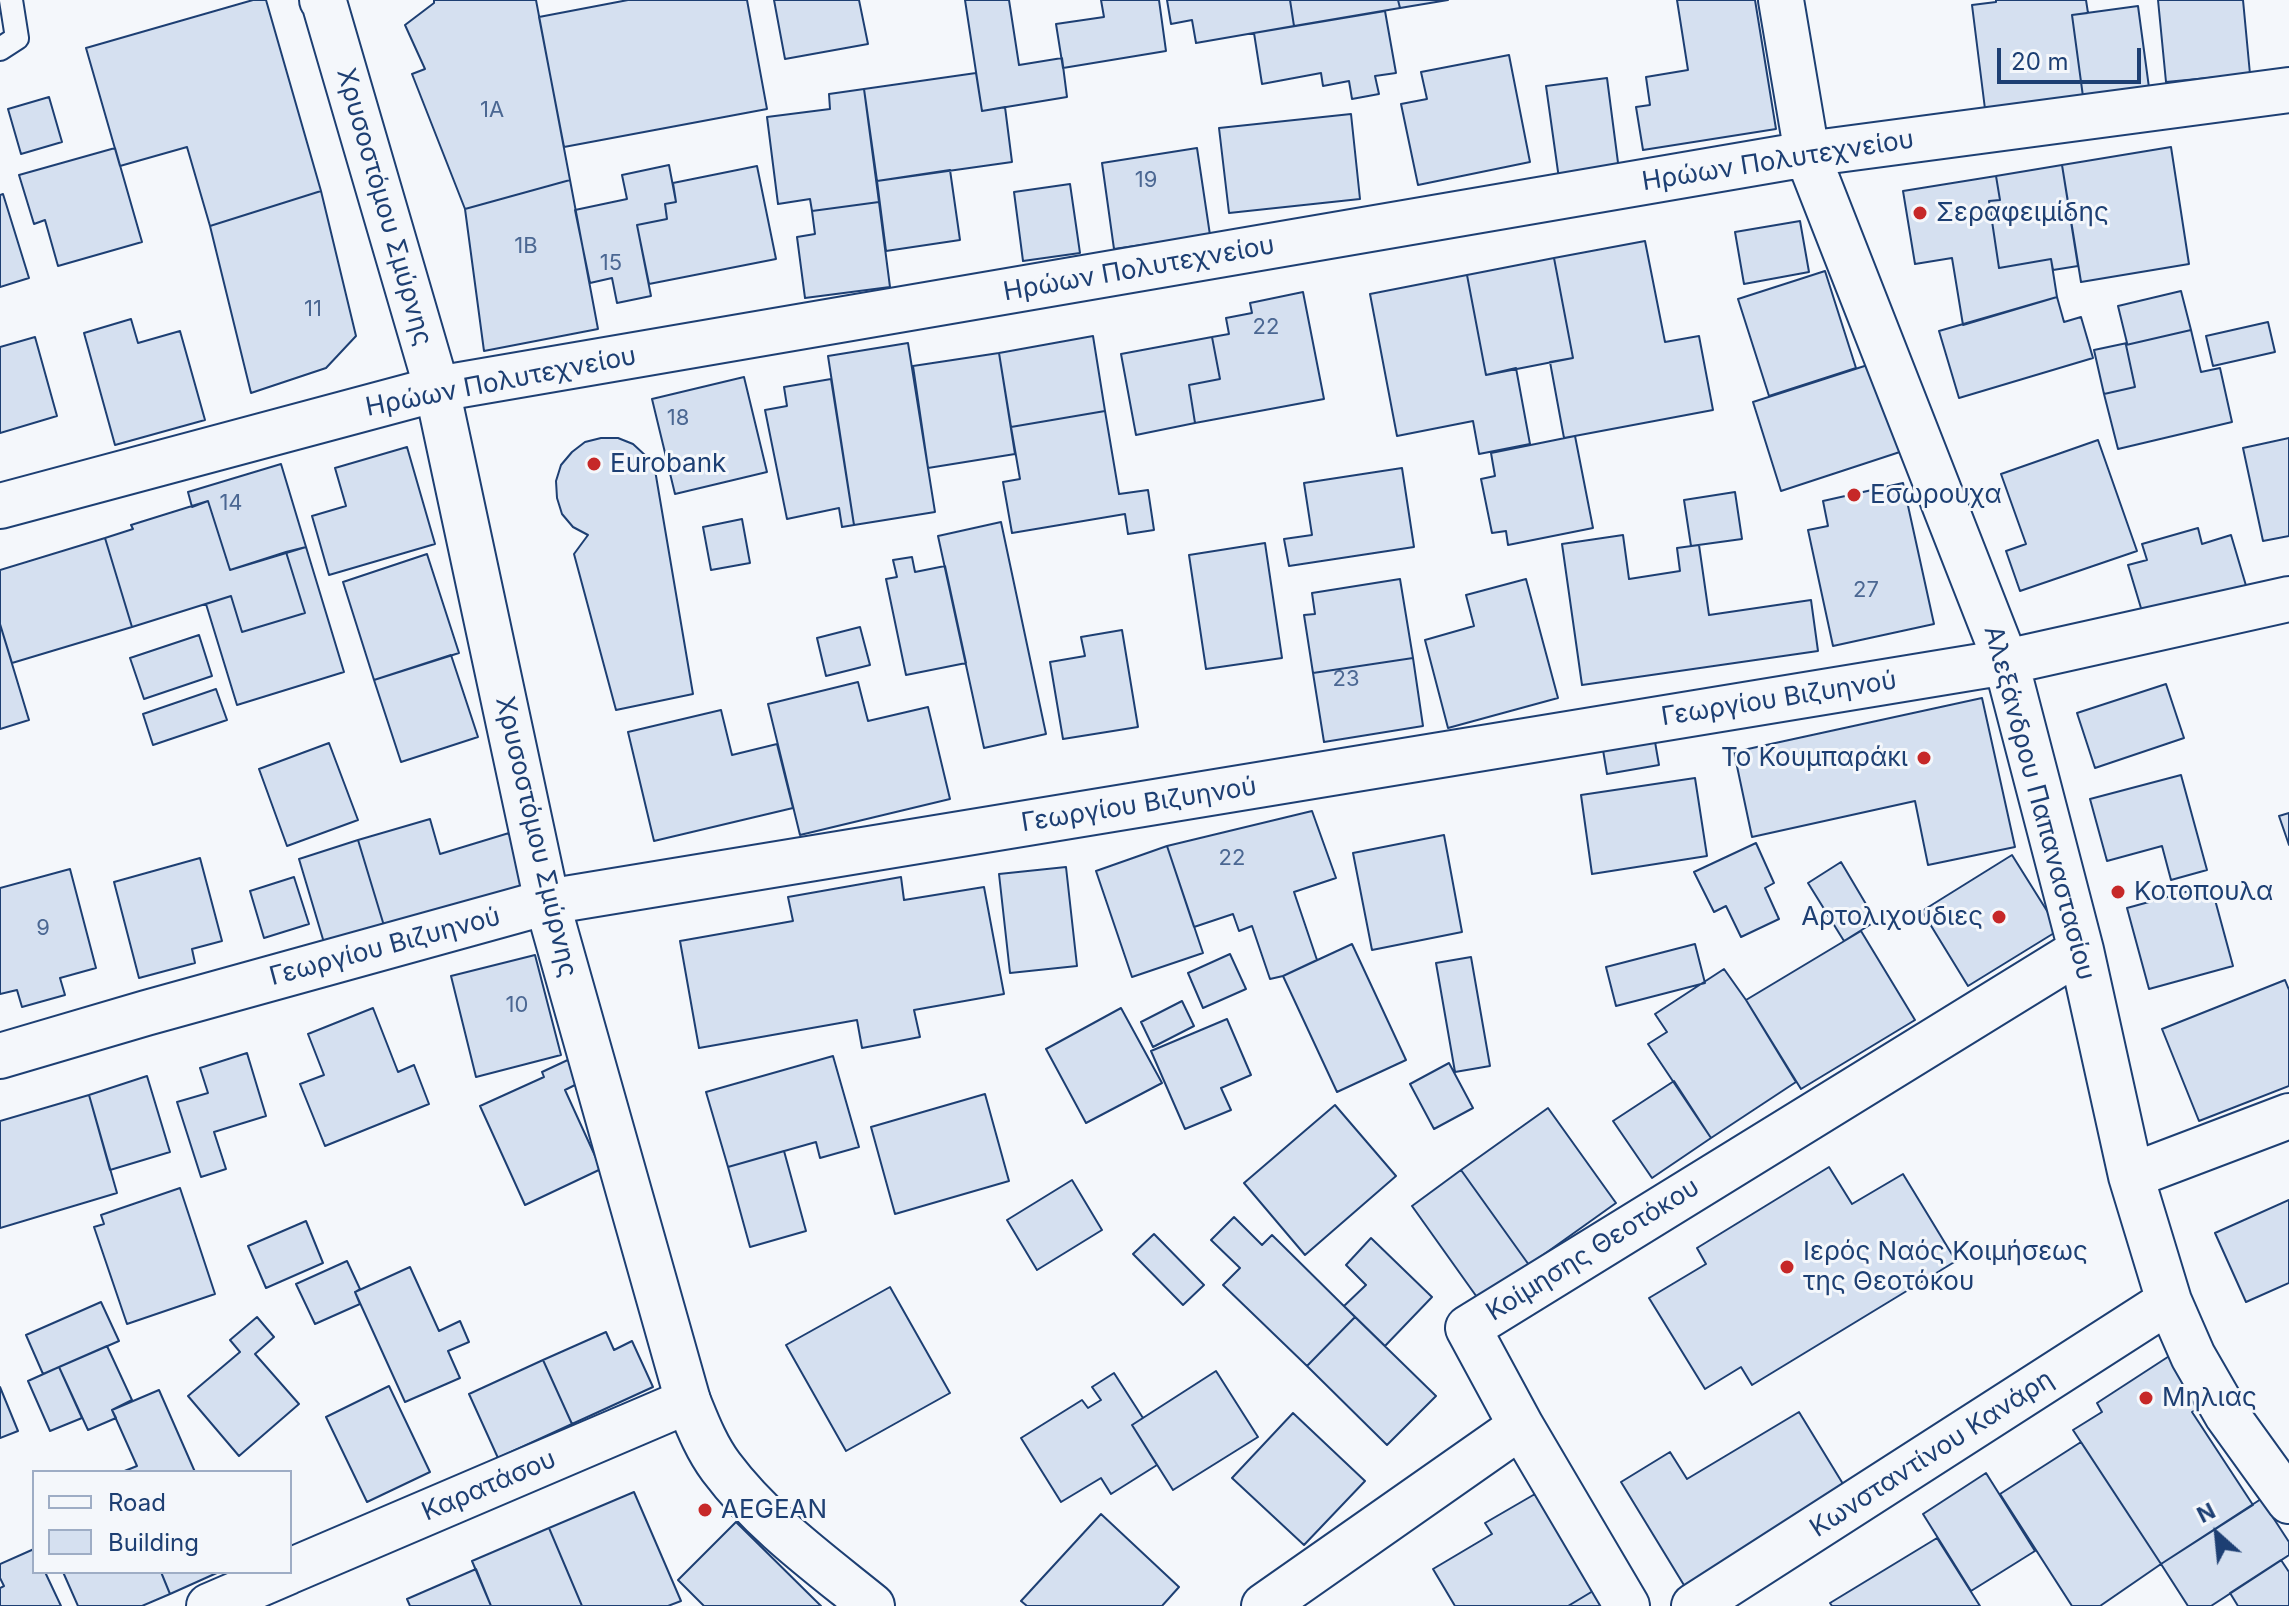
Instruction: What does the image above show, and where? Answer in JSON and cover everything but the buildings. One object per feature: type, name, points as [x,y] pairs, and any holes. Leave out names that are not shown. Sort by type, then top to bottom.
[{"type":"street","name":"Αλεξάνδρου Παπαναστασίου","points":[[1781,0],[1807,154],[2006,662],[2081,950],[2131,1176],[2169,1301],[2193,1356],[2227,1415],[2289,1501]]},
{"type":"street","name":"Χρυσοστόμου Σμύρνης","points":[[324,1],[437,389],[547,902],[688,1401],[701,1433],[721,1467],[770,1523],[872,1606]]},
{"type":"street","name":"Ηρώων Πολυτεχνείου","points":[[0,506],[437,389],[1807,154],[2289,90]]},
{"type":"street","name":"Γεωργίου Βιζυηνού","points":[[0,1056],[547,902],[2006,662],[2289,599]]},
{"type":"street","name":"Κοίμησης Θεοτόκου","points":[[1521,1426],[1468,1328],[2081,950]]},
{"type":"street","points":[[2131,1176],[2289,1116]]},
{"type":"street","name":"Κωνσταντίνου Κανάρη","points":[[1694,1606],[2169,1301]]},
{"type":"street","name":"Καρατάσου","points":[[292,1571],[688,1401]]},
{"type":"street","points":[[1264,1606],[1521,1426],[1627,1606]]},
{"type":"street","name":"Καρατάσου","points":[[225,1603],[285,1574]]},
{"type":"lane","points":[[0,49],[17,38],[11,0]]},
{"type":"place","name":"Σεραφειμίδης","points":[[1920,213]]},
{"type":"place","name":"Eurobank","points":[[594,464]]},
{"type":"place","name":"Εσωρουχα","points":[[1854,495]]},
{"type":"place","name":"Το Κουμπαράκι","points":[[1924,758]]},
{"type":"place","name":"Κοτοπουλα","points":[[2118,892]]},
{"type":"place","name":"Αρτολιχουδιες","points":[[1999,917]]},
{"type":"place","name":"Ιερός Ναός Κοιμήσεως της Θεοτόκου","points":[[1787,1267]]},
{"type":"place","name":"Μηλιας","points":[[2146,1398]]},
{"type":"place","name":"AEGEAN","points":[[705,1510]]}]
